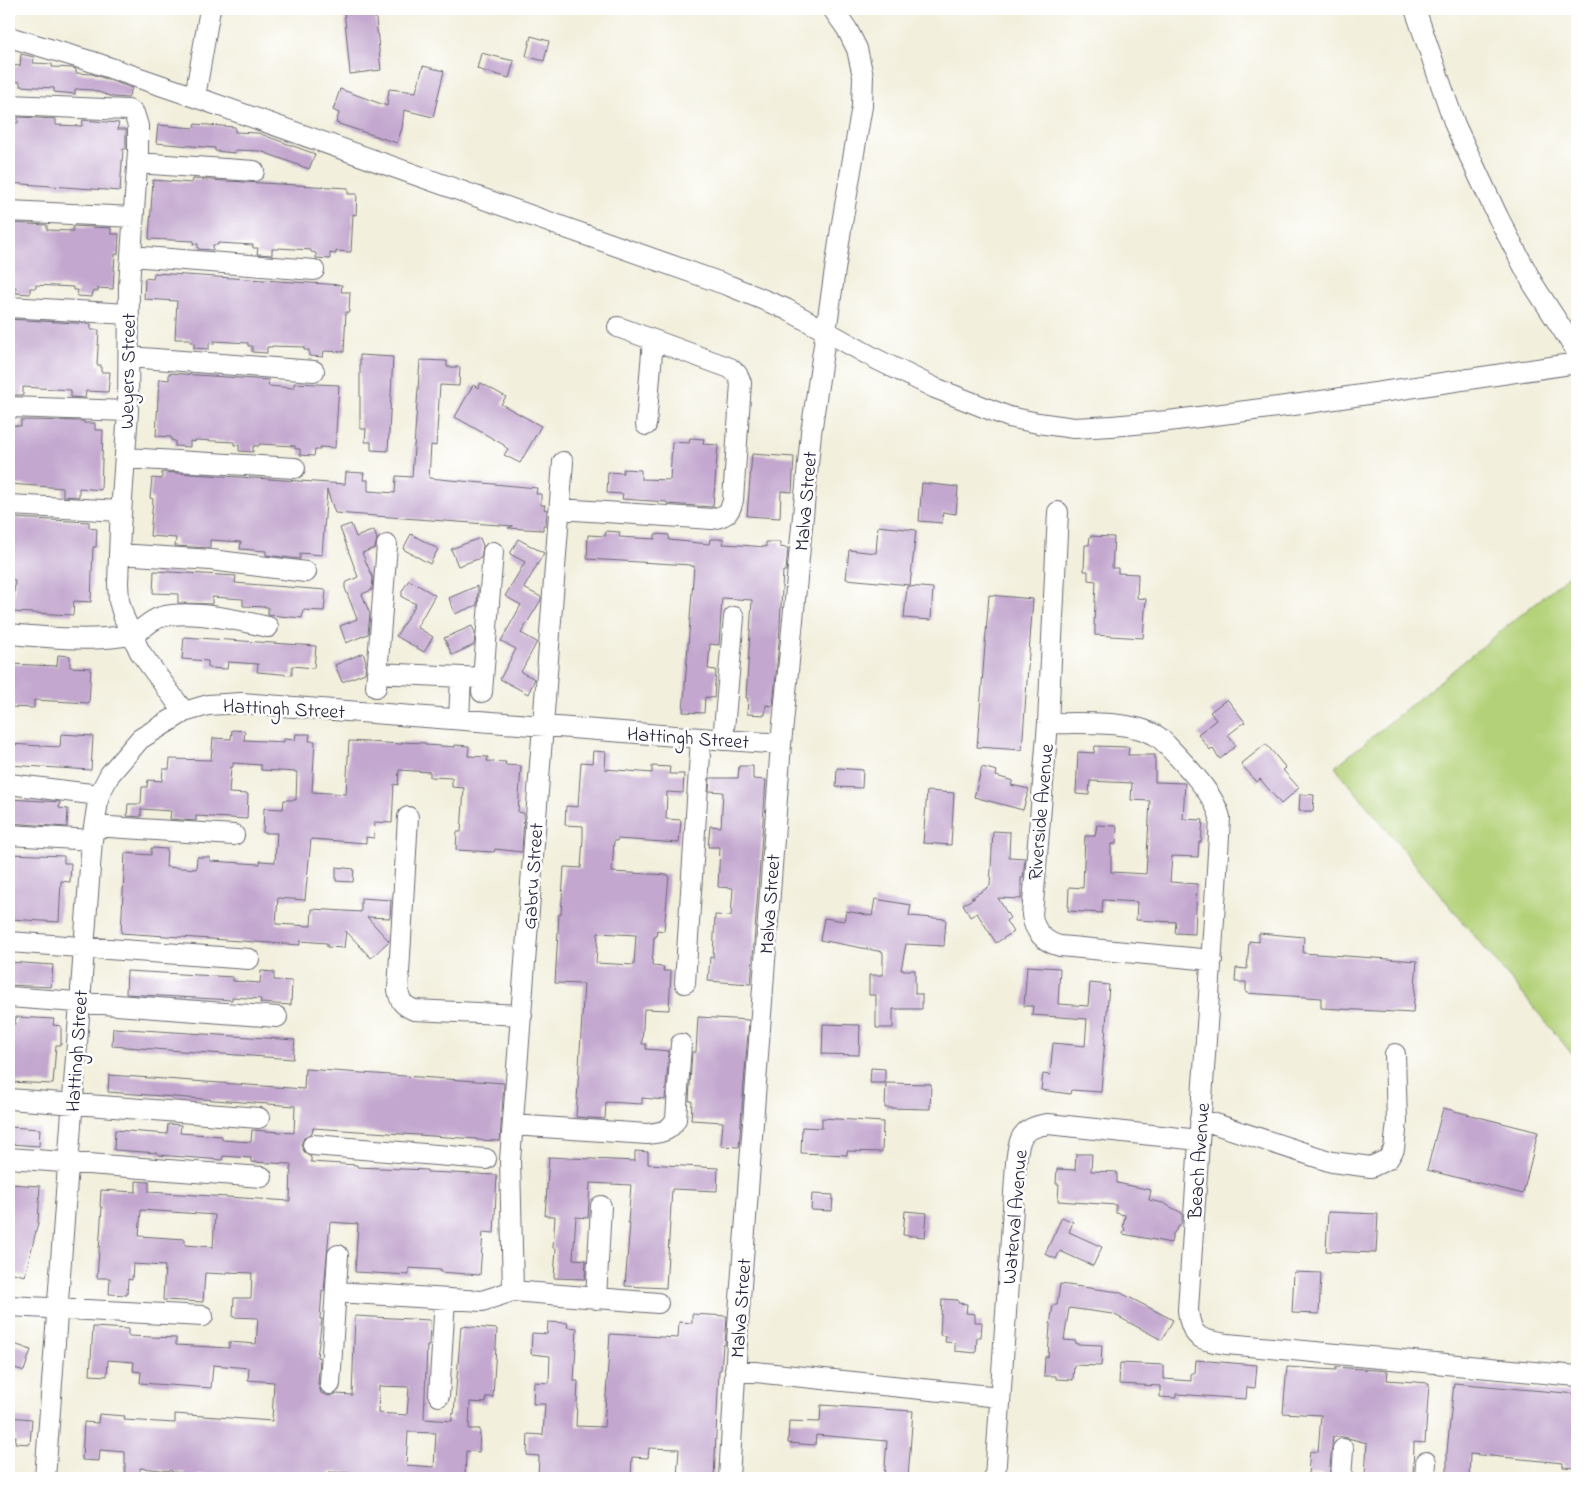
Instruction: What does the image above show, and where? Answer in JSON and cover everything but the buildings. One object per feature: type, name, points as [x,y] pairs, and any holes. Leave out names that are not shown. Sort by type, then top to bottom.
[{"type":"street","points":[[195,97],[210,9]]},
{"type":"street","name":"Malva Street","points":[[729,1478],[735,1370],[781,744],[811,433],[841,230],[862,106],[863,76],[861,62],[853,40],[833,9]]},
{"type":"street","points":[[1415,9],[1455,125],[1533,284],[1577,352]]},
{"type":"street","points":[[9,37],[90,61],[195,97],[730,286],[786,308],[876,359],[926,384],[1009,417],[1074,428],[1140,424],[1301,404],[1577,362]]},
{"type":"street","name":"Weyers Street","points":[[9,105],[128,110],[134,113],[138,126],[128,314],[128,411],[118,583],[120,601],[140,652],[184,712]]},
{"type":"street","points":[[137,163],[254,171]]},
{"type":"street","points":[[9,211],[133,217]]},
{"type":"street","points":[[131,256],[314,270]]},
{"type":"street","points":[[9,307],[128,314]]},
{"type":"street","points":[[560,509],[712,519],[724,516],[731,509],[741,384],[737,374],[730,368],[618,327]]},
{"type":"street","points":[[646,425],[653,340]]},
{"type":"street","points":[[129,357],[314,371]]},
{"type":"street","points":[[9,407],[128,411]]},
{"type":"street","points":[[125,458],[295,468]]},
{"type":"street","name":"Gabru Street","points":[[513,1290],[498,1159],[513,1125],[563,462]]},
{"type":"street","points":[[9,505],[122,511]]},
{"type":"street","name":"Riverside Avenue","points":[[1058,512],[1048,723],[1032,915],[1034,925],[1046,941],[1060,946],[1212,960]]},
{"type":"street","points":[[387,545],[376,680],[462,677],[483,685],[493,552]]},
{"type":"street","points":[[120,554],[211,560],[306,572]]},
{"type":"street","points":[[9,634],[92,638],[132,635],[148,623],[162,617],[178,616],[214,617],[268,627]]},
{"type":"street","points":[[723,740],[734,617]]},
{"type":"street","points":[[459,719],[462,677]]},
{"type":"street","name":"Hattingh Street","points":[[45,1478],[93,833],[99,795],[110,774],[140,739],[184,712],[208,705],[242,703],[781,744]]},
{"type":"street","name":"Beach Avenue","points":[[1048,723],[1124,725],[1137,727],[1155,734],[1162,739],[1211,796],[1220,818],[1188,1310],[1191,1328],[1200,1337],[1208,1341],[1227,1344],[1577,1376]]},
{"type":"street","points":[[685,983],[701,739]]},
{"type":"street","points":[[9,784],[99,795]]},
{"type":"street","points":[[408,817],[398,990],[400,1001],[405,1006],[414,1010],[522,1015]]},
{"type":"street","points":[[9,835],[93,833],[234,835]]},
{"type":"street","points":[[9,942],[249,959]]},
{"type":"street","points":[[9,997],[277,1017]]},
{"type":"street","points":[[513,1125],[647,1134],[661,1132],[671,1127],[676,1119],[681,1044]]},
{"type":"street","points":[[1200,1119],[1332,1162],[1371,1166],[1388,1158],[1394,1150],[1397,1122],[1395,1054]]},
{"type":"street","points":[[9,1099],[259,1118]]},
{"type":"street","name":"Waterval Avenue","points":[[994,1478],[1020,1141],[1027,1130],[1048,1124],[1199,1140]]},
{"type":"street","points":[[313,1145],[498,1159]]},
{"type":"street","points":[[9,1158],[262,1177]]},
{"type":"street","points":[[596,1299],[600,1206]]},
{"type":"street","points":[[330,1384],[338,1255]]},
{"type":"street","points":[[336,1292],[482,1301],[513,1290],[596,1299],[658,1303]]},
{"type":"street","points":[[439,1396],[445,1299]]},
{"type":"street","points":[[9,1306],[203,1316]]},
{"type":"street","points":[[735,1370],[1000,1397]]},
{"type":"street","points":[[1341,1478],[1343,1449]]},
{"type":"green space","points":[[1577,569],[1577,1060],[1335,767]]}]
